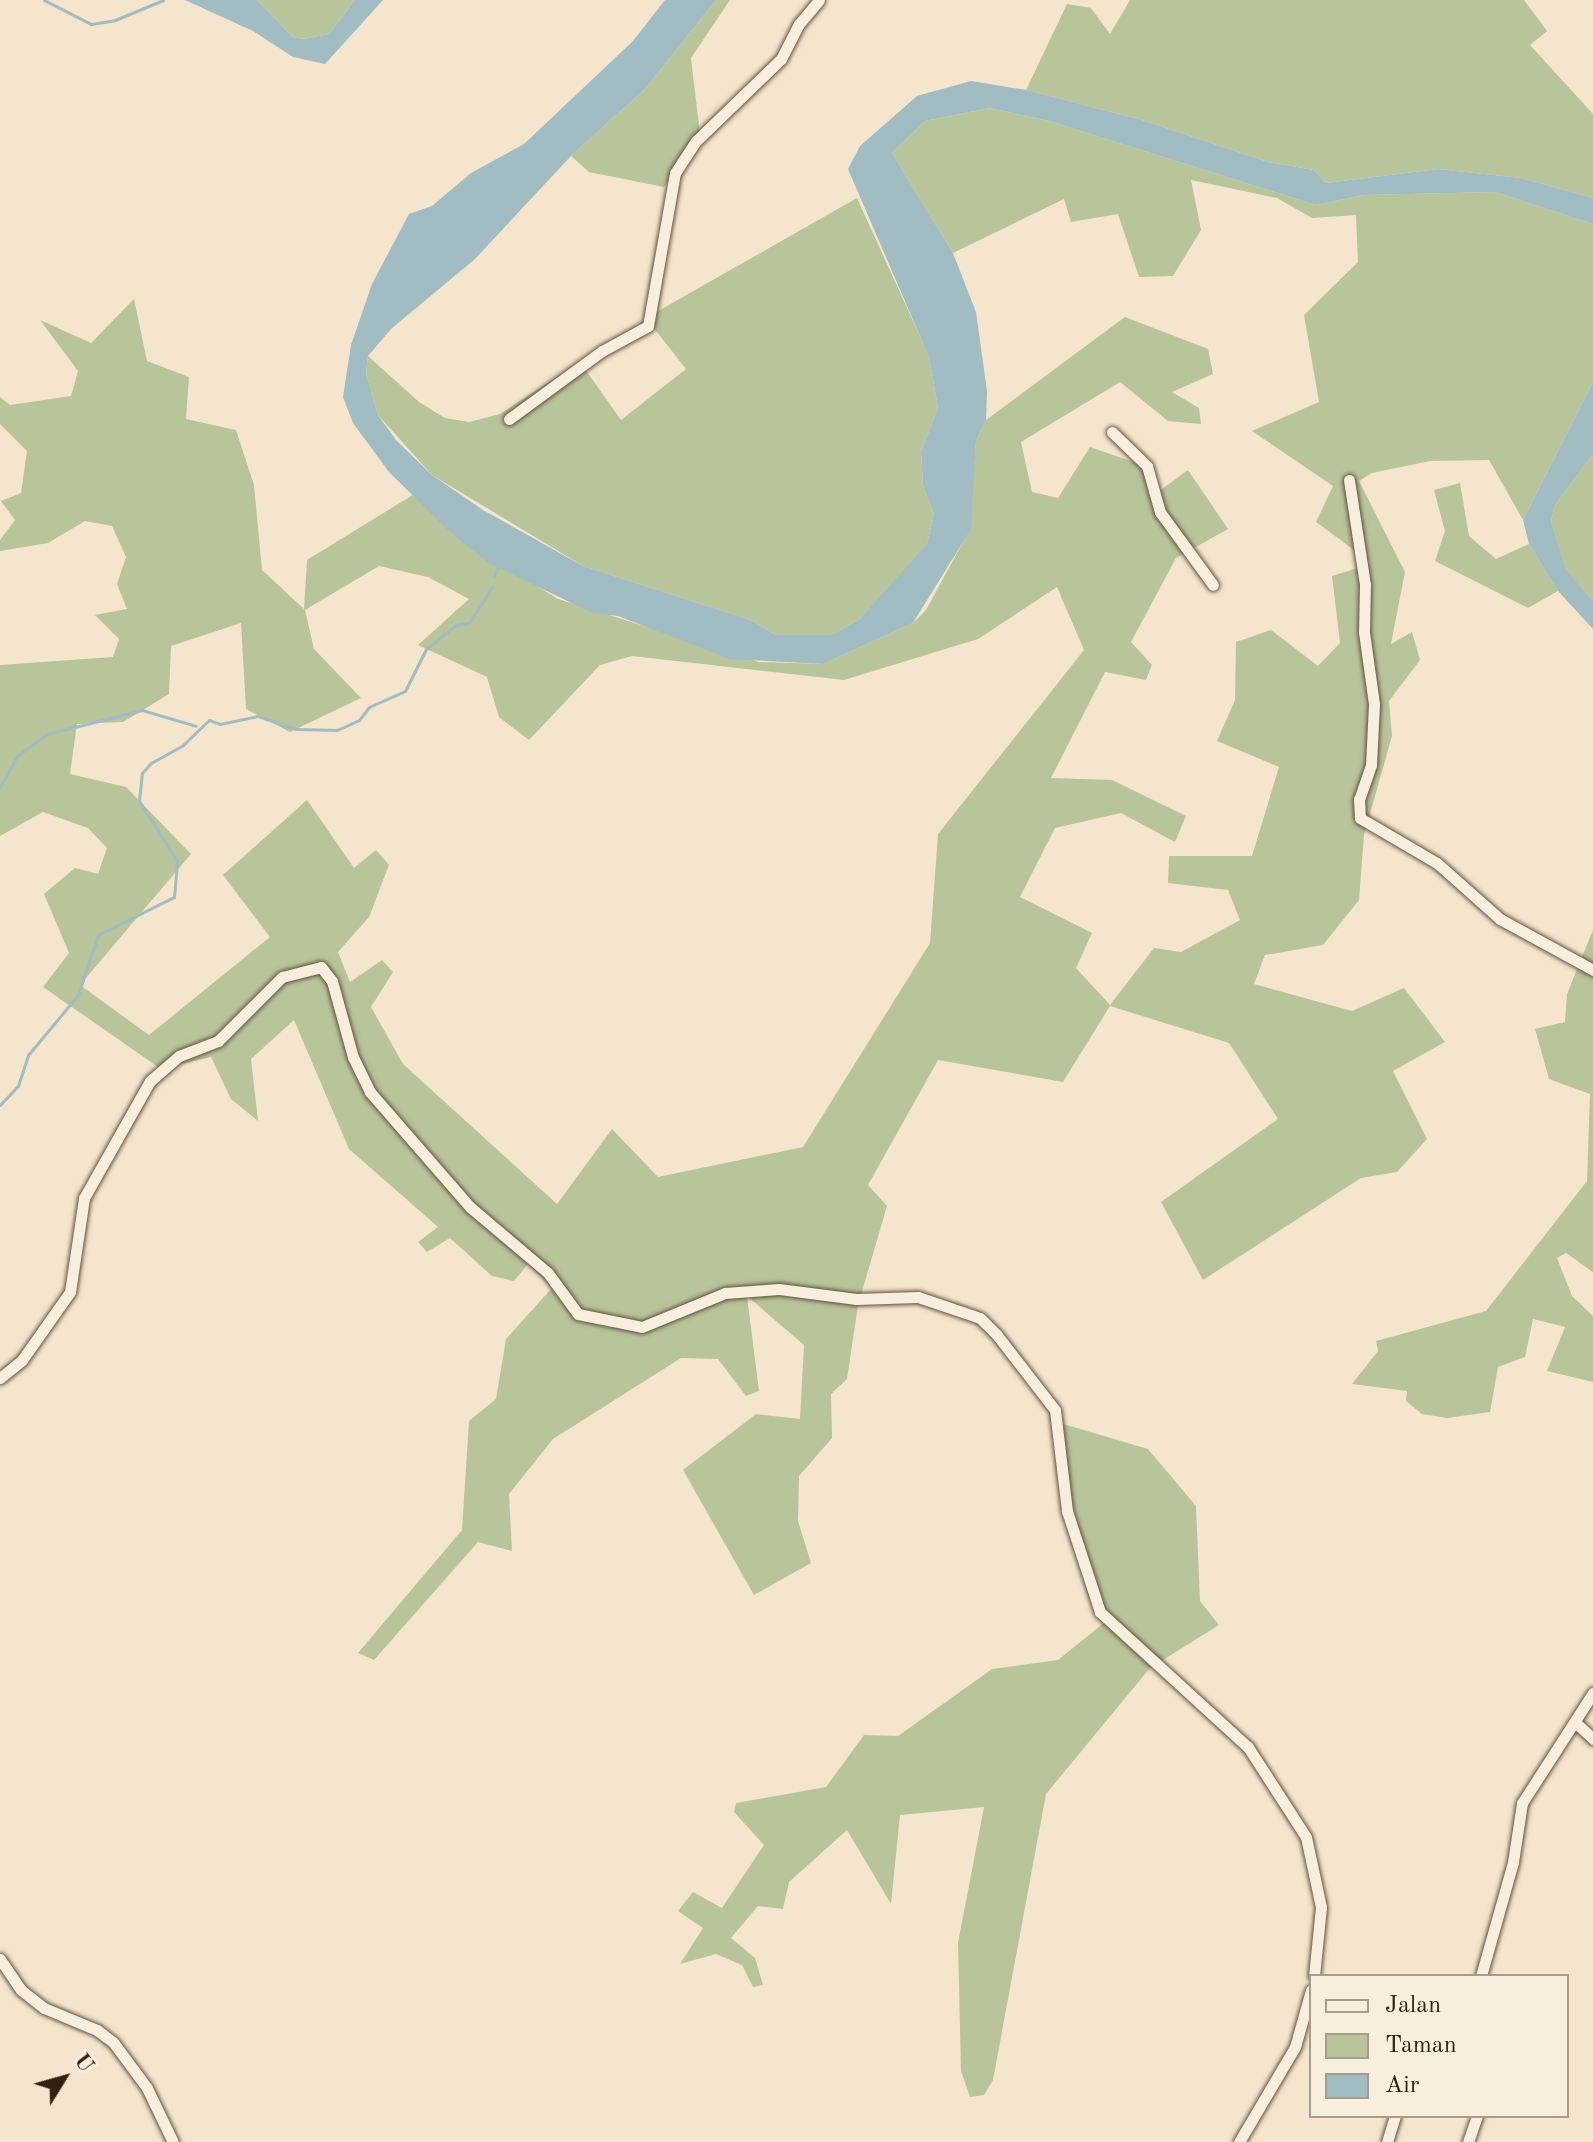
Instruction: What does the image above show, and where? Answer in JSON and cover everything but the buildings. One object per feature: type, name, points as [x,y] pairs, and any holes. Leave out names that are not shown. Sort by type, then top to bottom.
[{"type":"street","points":[[509,419],[602,351],[648,326],[675,173],[696,141],[781,59],[799,24],[819,0]]},
{"type":"street","points":[[1112,432],[1147,466],[1160,512],[1213,585]]},
{"type":"street","points":[[1349,480],[1365,584],[1364,632],[1374,704],[1372,756],[1357,808],[1360,818],[1437,863],[1500,919],[1593,970]]},
{"type":"street","points":[[0,1378],[22,1360],[70,1292],[84,1198],[150,1081],[179,1056],[218,1041],[282,977],[321,967],[332,981],[353,1057],[370,1092],[477,1215],[548,1273],[578,1314],[642,1327],[725,1293],[779,1289],[856,1299],[918,1297],[980,1318],[997,1335],[1055,1410],[1067,1511],[1100,1612],[1254,1754],[1302,1829],[1313,1852],[1321,1907],[1314,1974]]},
{"type":"street","points":[[1482,1974],[1513,1862],[1522,1803],[1593,1693]]},
{"type":"street","points":[[1575,1722],[1593,1739]]},
{"type":"street","points":[[0,1959],[21,1990],[44,2008],[97,2030],[113,2042],[147,2088],[173,2142]]},
{"type":"street","points":[[1239,2142],[1295,2047],[1309,1997]]},
{"type":"street","points":[[1387,2142],[1394,2118]]},
{"type":"street","points":[[1468,2142],[1476,2118]]},
{"type":"green space","points":[[257,0],[355,0],[329,34],[304,39],[293,37]]},
{"type":"green space","points":[[716,0],[730,0],[691,58],[700,134],[664,187],[589,172],[571,156],[646,88]]},
{"type":"green space","points":[[1130,0],[1524,0],[1547,31],[1530,45],[1593,114],[1593,198],[1521,178],[1438,169],[1326,183],[1314,170],[1268,162],[1139,119],[1026,90],[1067,4],[1091,8],[1110,34]]},
{"type":"green space","points":[[990,108],[1049,121],[1316,205],[1364,195],[1495,192],[1593,224],[1593,382],[1523,520],[1489,460],[1430,461],[1372,473],[1359,481],[1405,572],[1391,644],[1412,632],[1420,660],[1389,701],[1392,736],[1364,835],[1359,900],[1323,945],[1265,955],[1254,984],[1352,1011],[1404,988],[1445,1042],[1393,1071],[1427,1139],[1397,1172],[1361,1178],[1203,1280],[1161,1202],[1278,1119],[1229,1043],[1110,1006],[1063,1082],[938,1060],[868,1185],[887,1206],[858,1305],[847,1379],[831,1394],[832,1438],[799,1476],[798,1521],[811,1563],[754,1595],[683,1470],[756,1414],[800,1419],[804,1345],[747,1296],[759,1391],[746,1396],[718,1359],[681,1358],[553,1439],[509,1494],[512,1551],[478,1542],[374,1660],[358,1653],[462,1530],[469,1421],[496,1399],[506,1339],[552,1288],[528,1264],[514,1281],[492,1276],[450,1238],[427,1252],[418,1242],[438,1227],[349,1149],[294,1020],[251,1059],[258,1121],[231,1099],[211,1057],[161,1069],[43,987],[69,953],[44,894],[75,868],[98,874],[107,848],[88,828],[43,812],[0,836],[0,665],[113,657],[119,639],[95,615],[127,609],[117,584],[126,557],[112,526],[85,521],[48,543],[0,551],[0,540],[15,520],[1,501],[21,493],[27,451],[0,424],[0,397],[10,405],[71,396],[78,371],[40,320],[91,343],[134,299],[147,361],[189,377],[186,419],[236,430],[254,485],[262,570],[304,609],[307,560],[416,493],[453,535],[558,599],[759,662],[823,664],[913,623],[926,610],[970,529],[976,441],[986,420],[1125,317],[1208,349],[1213,374],[1172,392],[1199,408],[1201,424],[1168,421],[1120,382],[1021,442],[1032,492],[1058,498],[1090,447],[1145,466],[1154,495],[1188,470],[1228,529],[1176,558],[1131,642],[1152,665],[1146,680],[1105,672],[1051,778],[1112,780],[1186,816],[1175,842],[1121,813],[1055,828],[1020,897],[1092,933],[1076,968],[1110,1005],[1154,948],[1181,952],[1240,920],[1228,890],[1168,883],[1169,856],[1252,856],[1279,767],[1217,741],[1235,700],[1236,642],[1271,630],[1318,666],[1340,643],[1332,576],[1361,567],[1358,553],[1316,522],[1333,486],[1252,431],[1319,402],[1304,315],[1358,262],[1356,215],[1312,218],[1277,198],[1191,180],[1201,230],[1173,276],[1139,277],[1118,214],[1071,222],[1064,199],[953,253],[892,153],[925,121]],"holes":[[[379,566],[428,577],[469,599],[418,645],[487,677],[499,717],[529,740],[600,665],[632,656],[844,680],[978,639],[1057,587],[1084,650],[938,834],[930,943],[803,1147],[658,1177],[612,1129],[557,1204],[403,1064],[371,1007],[393,972],[382,960],[350,982],[338,952],[369,917],[389,865],[376,850],[354,868],[307,800],[223,875],[270,937],[149,1035],[80,985],[191,854],[126,787],[70,774],[77,724],[123,722],[169,694],[171,646],[241,623],[246,709],[290,732],[361,698],[314,649],[305,610]]]},
{"type":"green space","points":[[857,198],[929,356],[938,408],[921,452],[923,486],[934,514],[927,544],[909,568],[860,619],[831,635],[776,635],[751,620],[583,566],[432,475],[378,415],[366,373],[368,356],[419,402],[445,418],[469,422],[500,414],[580,362],[621,420],[686,369],[646,318]]},
{"type":"green space","points":[[1593,454],[1593,601],[1566,571],[1551,521],[1555,505]]},
{"type":"green space","points":[[1460,483],[1469,536],[1496,559],[1529,544],[1558,591],[1528,608],[1435,561],[1445,531],[1434,490]]},
{"type":"green space","points":[[1593,930],[1593,1272],[1566,1253],[1557,1258],[1572,1296],[1593,1316],[1593,1382],[1547,1371],[1565,1327],[1533,1319],[1525,1357],[1498,1367],[1490,1412],[1447,1418],[1422,1414],[1406,1401],[1407,1391],[1352,1384],[1378,1351],[1376,1341],[1486,1311],[1587,1181],[1590,1094],[1549,1079],[1535,1029],[1565,1022],[1567,994]]},
{"type":"green space","points":[[1060,1423],[1148,1449],[1196,1506],[1200,1601],[1219,1625],[1150,1668],[1046,1794],[993,2080],[984,2095],[970,2097],[961,2071],[958,1943],[984,1807],[900,1815],[891,1904],[847,1830],[789,1882],[783,1909],[758,1906],[731,1938],[755,1958],[763,1985],[753,1987],[742,1965],[716,1954],[680,1964],[703,1928],[678,1911],[693,1892],[722,1908],[764,1845],[734,1812],[736,1803],[826,1787],[864,1735],[898,1736],[992,1669],[1058,1660],[1105,1622],[1088,1597],[1065,1507]]},
{"type":"water","points":[[185,0],[257,0],[293,37],[304,39],[329,34],[355,0],[383,0],[325,64],[293,57],[253,31]]},
{"type":"water","points":[[665,0],[716,0],[646,88],[571,156],[475,259],[391,329],[368,356],[366,373],[378,415],[396,440],[432,475],[483,510],[583,566],[751,620],[776,635],[831,635],[860,619],[927,544],[934,514],[923,486],[921,452],[938,408],[929,357],[848,169],[860,146],[917,96],[971,81],[1026,90],[1139,119],[1268,162],[1314,170],[1326,183],[1438,169],[1521,178],[1593,198],[1593,224],[1495,192],[1364,195],[1316,205],[1049,121],[990,108],[925,121],[892,153],[953,253],[976,312],[987,391],[986,420],[976,441],[971,529],[913,623],[823,664],[730,659],[618,616],[592,613],[489,563],[453,535],[389,472],[353,423],[343,397],[351,345],[372,284],[409,214],[432,206],[471,173],[524,144],[633,41]]},
{"type":"water","points":[[1593,382],[1593,454],[1555,505],[1551,521],[1566,570],[1593,601],[1593,629],[1558,591],[1529,544],[1523,520]]},
{"type":"waterway","points":[[44,0],[91,24],[115,20],[163,0]]},
{"type":"waterway","points":[[494,576],[499,565]]},
{"type":"waterway","points":[[0,1105],[18,1086],[28,1055],[78,995],[98,935],[174,897],[177,861],[139,801],[142,773],[151,763],[183,745],[209,720],[220,724],[258,716],[296,729],[337,730],[359,720],[369,707],[405,691],[426,649],[456,625],[469,623],[492,587]]},
{"type":"waterway","points":[[0,787],[18,755],[47,734],[142,710],[196,726]]}]
